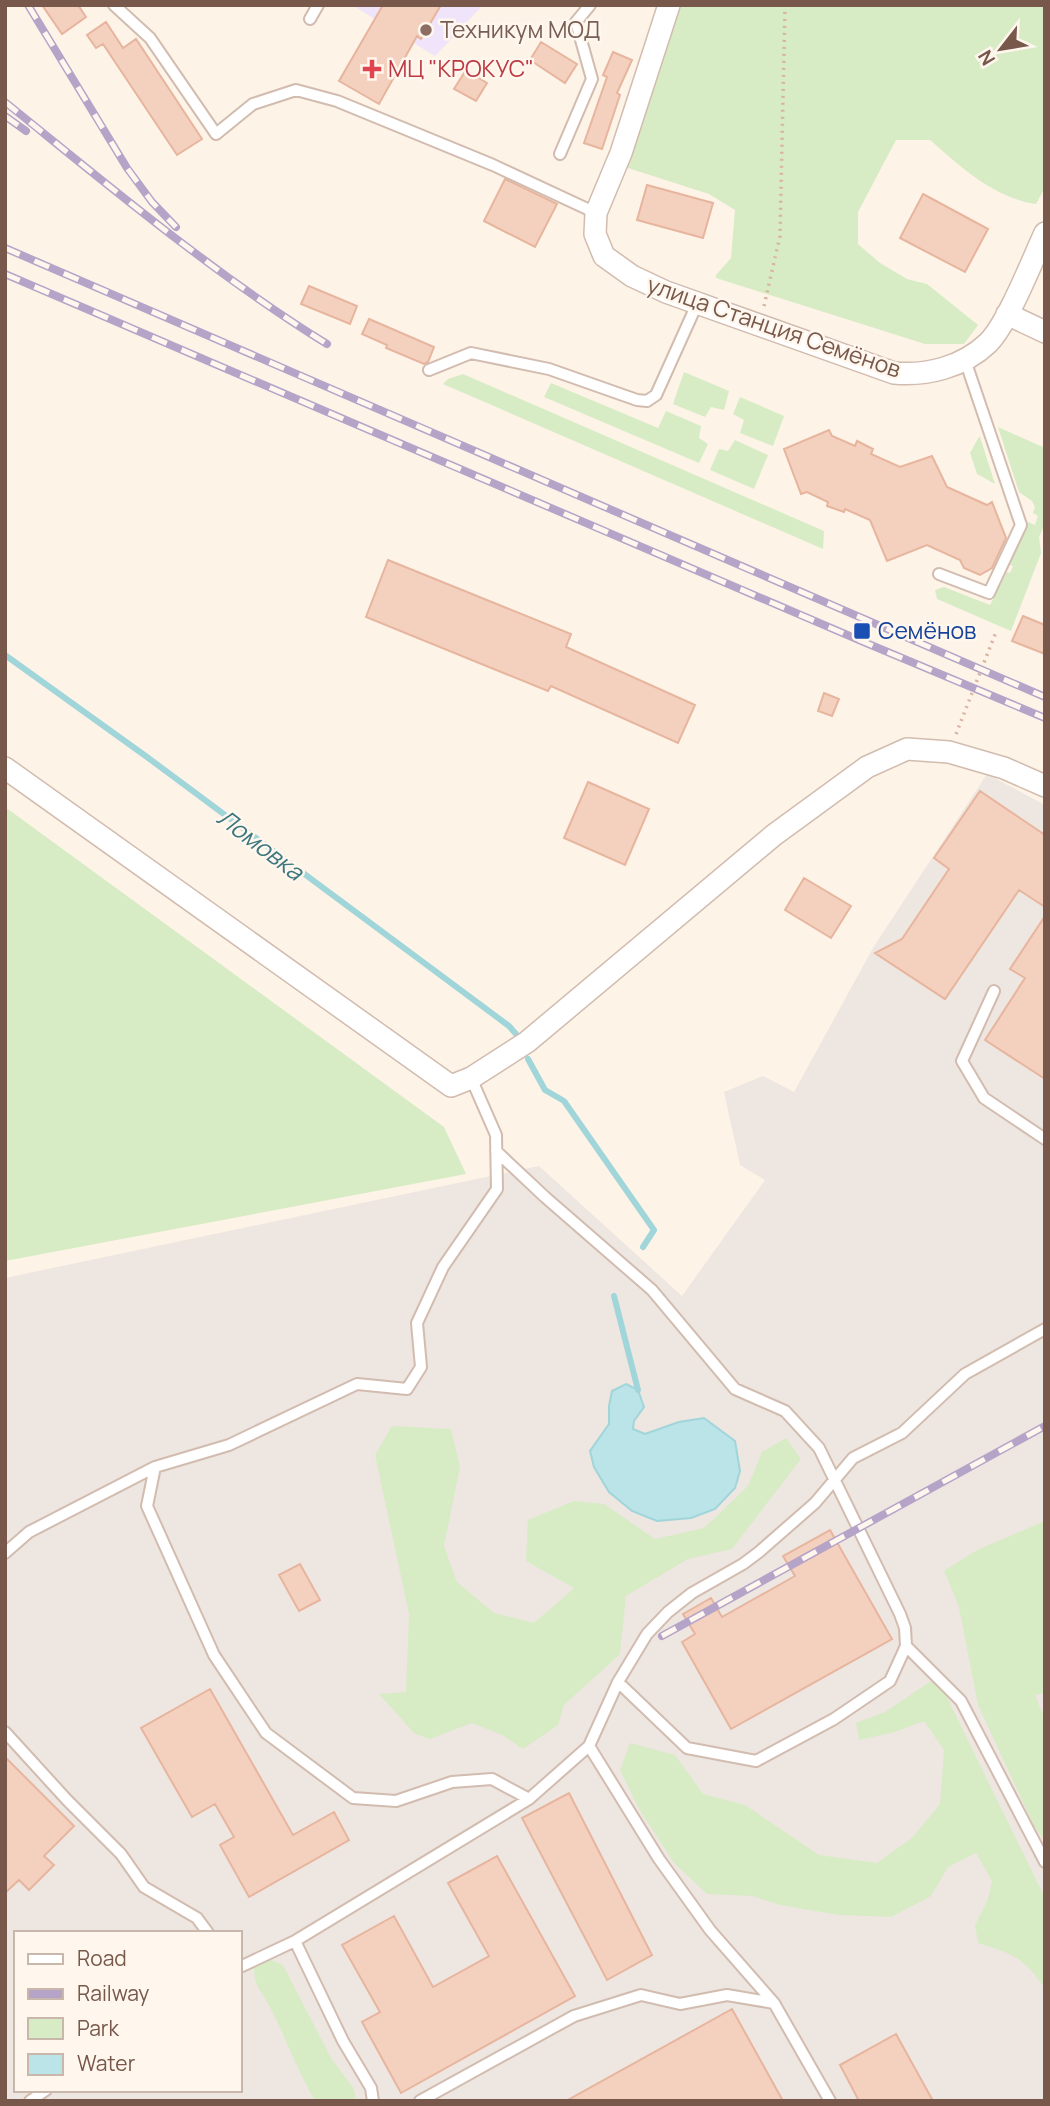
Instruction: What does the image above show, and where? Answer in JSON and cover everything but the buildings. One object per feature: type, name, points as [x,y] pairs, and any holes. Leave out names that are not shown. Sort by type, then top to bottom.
[{"type":"street","points":[[596,213],[621,153],[669,5]]},
{"type":"street","name":"улица Станция Семёнов","points":[[596,213],[594,227],[604,256],[645,283],[759,327],[894,373],[928,373],[965,360],[988,343],[1007,314]]},
{"type":"street","points":[[1045,233],[1007,314],[1045,332]]},
{"type":"street","points":[[5,768],[452,1086],[471,1079],[527,1042],[774,835],[867,767],[907,749],[949,752],[1004,768],[1045,786]]},
{"type":"lane","points":[[114,5],[150,38],[216,134],[253,104],[296,90],[337,101],[493,164],[596,213]]},
{"type":"lane","points":[[310,19],[318,5]]},
{"type":"lane","points":[[560,154],[592,79],[576,22],[590,5]]},
{"type":"lane","points":[[429,370],[471,353],[550,369],[637,400],[647,401],[656,395],[697,304]]},
{"type":"lane","points":[[939,575],[989,593],[1021,525],[965,360]]},
{"type":"lane","points":[[994,991],[962,1061],[984,1098],[1045,1139]]},
{"type":"lane","points":[[5,1553],[29,1532],[155,1468],[229,1445],[357,1384],[407,1389],[421,1367],[417,1323],[443,1267],[497,1189],[496,1135],[471,1079]]},
{"type":"lane","points":[[496,1151],[652,1290],[735,1389],[785,1411],[819,1448],[905,1628],[906,1646],[890,1681],[834,1719],[756,1761],[687,1748],[618,1682]]},
{"type":"lane","points":[[242,1966],[295,1941],[528,1800],[589,1746],[618,1682],[647,1634],[668,1612],[692,1593],[759,1552],[815,1503],[853,1458],[902,1433],[965,1374],[1045,1329]]},
{"type":"lane","points":[[155,1468],[147,1506],[214,1656],[266,1733],[353,1798],[396,1801],[452,1782],[492,1779],[528,1800]]},
{"type":"lane","points":[[906,1646],[961,1701],[1045,1862]]},
{"type":"lane","points":[[5,1732],[121,1854],[144,1887],[197,1918],[207,1931]]},
{"type":"lane","points":[[589,1746],[659,1859],[710,1930],[774,2003],[830,2101]]},
{"type":"lane","points":[[295,1941],[343,2041],[371,2088],[373,2101]]},
{"type":"lane","points":[[420,2101],[574,2016],[641,1994],[680,2004],[727,1996],[774,2003]]},
{"type":"path","points":[[759,327],[780,236],[785,5]]},
{"type":"path","points":[[949,752],[996,632]]},
{"type":"shaded area","name":"Техникум МОД","points":[[352,5],[483,5],[435,56]]},
{"type":"shaded area","points":[[987,774],[1045,805],[1045,2101],[5,2101],[5,1278],[539,1166],[682,1296],[765,1180],[740,1165],[724,1092],[763,1076],[794,1092],[873,948]]},
{"type":"green space","points":[[679,5],[1045,5],[1045,187],[1036,204],[1021,201],[992,188],[966,171],[930,140],[896,140],[858,212],[858,244],[880,263],[907,279],[927,284],[978,325],[964,344],[925,344],[716,278],[731,258],[735,210],[709,194],[628,168],[625,157]]},
{"type":"green space","points":[[684,372],[729,391],[724,410],[711,407],[705,417],[673,404]]},
{"type":"green space","points":[[463,374],[824,531],[823,549],[443,384],[448,379]]},
{"type":"green space","points":[[551,383],[658,428],[666,411],[701,426],[699,438],[708,444],[699,463],[544,397]]},
{"type":"green space","points":[[740,397],[784,416],[773,446],[740,433],[744,420],[733,414]]},
{"type":"green space","points":[[998,427],[1045,448],[1045,523],[1039,537],[1041,553],[1011,631],[937,599],[935,590],[944,587],[990,605],[1007,572],[1010,573],[1013,566],[1010,565],[1028,522],[1035,525],[1038,516],[1033,513],[1035,507],[1032,501],[1019,492]]},
{"type":"green space","points":[[979,437],[995,484],[977,474],[970,453]]},
{"type":"green space","points":[[735,440],[768,455],[754,489],[710,470],[719,449],[728,451]]},
{"type":"green space","points":[[5,807],[444,1127],[466,1174],[5,1261]]},
{"type":"green space","points":[[392,1426],[451,1429],[460,1467],[444,1546],[457,1582],[494,1613],[534,1623],[574,1588],[526,1561],[528,1520],[574,1501],[604,1504],[655,1539],[704,1528],[748,1486],[762,1452],[786,1438],[801,1459],[732,1549],[688,1559],[626,1596],[620,1654],[564,1705],[558,1725],[523,1749],[502,1735],[472,1723],[430,1739],[415,1734],[379,1694],[406,1692],[409,1614],[375,1455]]},
{"type":"green space","points":[[1045,1521],[1045,1693],[1035,1695],[1045,1720],[1045,1841],[1034,1826],[978,1705],[959,1607],[944,1571],[977,1550]]},
{"type":"green space","points":[[937,1677],[1045,1898],[1045,1989],[1031,1970],[1017,1958],[978,1943],[975,1925],[988,1899],[992,1881],[976,1853],[948,1867],[931,1896],[891,1917],[839,1915],[780,1905],[752,1896],[707,1894],[674,1863],[638,1807],[620,1770],[630,1743],[675,1755],[703,1794],[745,1805],[819,1855],[877,1863],[912,1838],[940,1804],[944,1750],[924,1721],[895,1732],[859,1740],[856,1723],[885,1712]]},
{"type":"green space","points":[[269,1959],[283,1965],[331,2058],[354,2089],[356,2101],[315,2101],[256,1980],[254,1966]]},
{"type":"water","points":[[626,1384],[638,1390],[644,1407],[634,1421],[633,1429],[645,1434],[679,1422],[704,1418],[735,1441],[740,1471],[735,1488],[715,1509],[691,1518],[657,1521],[632,1511],[609,1492],[594,1467],[590,1451],[609,1424],[612,1391]]},
{"type":"waterway","name":"Ломовка","points":[[5,655],[147,757],[509,1026],[516,1034]]},
{"type":"waterway","name":"Ломовка","points":[[528,1059],[545,1090],[564,1101],[654,1230],[643,1247]]},
{"type":"waterway","points":[[614,1296],[638,1390]]},
{"type":"railway","points":[[28,5],[127,168],[152,202],[176,227]]},
{"type":"railway","points":[[5,102],[203,259],[327,344]]},
{"type":"railway","points":[[5,116],[26,131]]},
{"type":"railway","points":[[5,248],[1045,697]]},
{"type":"railway","points":[[5,274],[1045,718]]},
{"type":"railway","points":[[662,1636],[1045,1426]]},
{"type":"place","name":"Техникум МОД","points":[[426,30]]},
{"type":"place","name":"МЦ \"КРОКУС\"","points":[[372,69]]},
{"type":"place","name":"Семёнов","points":[[862,631]]}]
